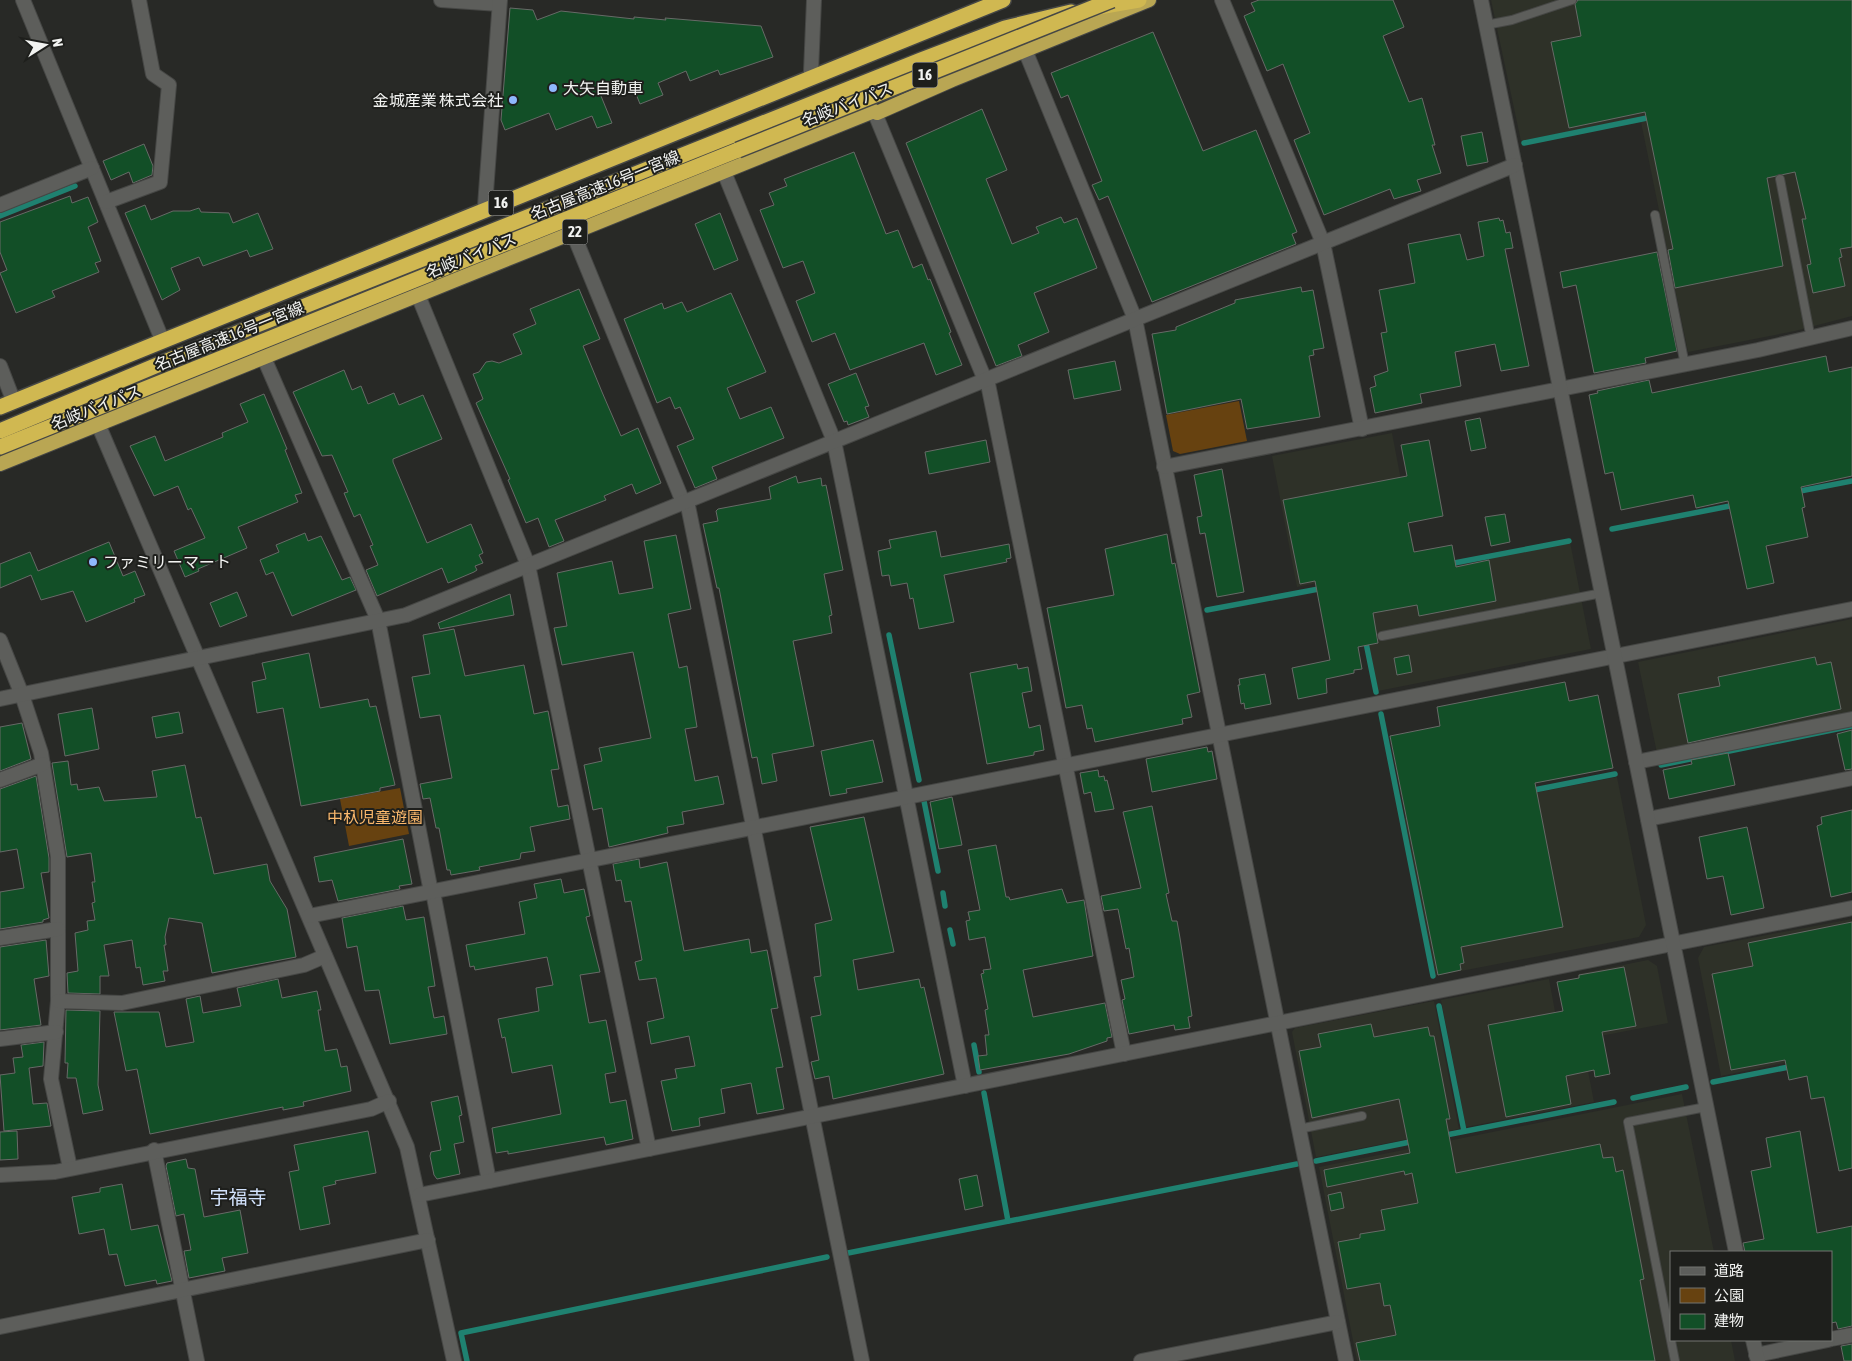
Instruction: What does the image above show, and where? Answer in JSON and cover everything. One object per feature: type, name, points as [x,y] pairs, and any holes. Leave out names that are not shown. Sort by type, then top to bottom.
[{"type":"highway","points":[[4,402],[991,0]]},
{"type":"highway","name":"名古屋高速16号一宮線","points":[[4,402],[1003,0]]},
{"type":"highway","name":"名古屋高速16号一宮線","points":[[0,447],[1112,0]]},
{"type":"highway","points":[[0,431],[167,361],[1005,28],[1074,11],[1139,0]]},
{"type":"highway","name":"名岐バイパス","points":[[0,464],[874,111],[877,113],[1149,0]]},
{"type":"street","points":[[23,0],[161,337]]},
{"type":"street","points":[[106,202],[160,182],[169,85],[153,74],[139,0]]},
{"type":"street","points":[[441,0],[500,2],[486,206]]},
{"type":"street","points":[[811,72],[814,0]]},
{"type":"street","points":[[1222,0],[1322,243],[1362,428]]},
{"type":"street","points":[[1481,0],[1736,1251]]},
{"type":"street","points":[[1025,50],[1134,319],[1346,1361]]},
{"type":"street","points":[[874,111],[986,380],[1124,1054]]},
{"type":"street","points":[[0,699],[406,615],[1515,165]]},
{"type":"street","points":[[0,205],[92,168]]},
{"type":"street","points":[[724,172],[834,441],[965,1086]]},
{"type":"street","points":[[573,233],[685,502],[862,1361]]},
{"type":"street","points":[[418,296],[528,565],[649,1149]]},
{"type":"street","points":[[1164,467],[1685,365],[1811,339],[1852,328]]},
{"type":"street","points":[[264,358],[378,620],[489,1181]]},
{"type":"street","points":[[0,366],[4,402]]},
{"type":"street","points":[[98,424],[408,1147],[454,1361]]},
{"type":"street","points":[[309,916],[1852,609]]},
{"type":"street","points":[[0,640],[22,695],[43,764],[58,857],[58,1002],[51,1079],[70,1168]]},
{"type":"street","points":[[1636,762],[1852,719]]},
{"type":"street","points":[[0,780],[43,764]]},
{"type":"street","points":[[1648,819],[1852,778]]},
{"type":"street","points":[[419,1195],[1852,908]]},
{"type":"street","points":[[0,938],[58,929]]},
{"type":"street","points":[[58,1002],[122,1003],[304,965],[325,956]]},
{"type":"street","points":[[0,1039],[56,1032]]},
{"type":"street","points":[[0,1175],[56,1172],[154,1150],[371,1109],[389,1101]]},
{"type":"street","points":[[154,1150],[197,1361]]},
{"type":"street","points":[[0,1327],[428,1240]]},
{"type":"street","points":[[1141,1361],[1338,1322]]},
{"type":"street","points":[[1832,1338],[1852,1335]]},
{"type":"street","points":[[1753,1341],[1757,1358],[1821,1341]]},
{"type":"lane","points":[[1486,25],[1512,20],[1572,0]]},
{"type":"lane","points":[[1780,179],[1811,339]]},
{"type":"lane","points":[[1655,215],[1685,365]]},
{"type":"lane","points":[[1382,636],[1602,593]]},
{"type":"lane","points":[[1670,1340],[1628,1122],[1706,1107]]},
{"type":"lane","points":[[1299,1129],[1362,1116]]},
{"type":"lane","points":[[1670,1341],[1674,1361]]},
{"type":"shaded area","points":[[1491,0],[1852,0],[1852,74],[1521,141]]},
{"type":"shaded area","points":[[1852,79],[1852,316],[1795,331],[1688,352],[1641,122]]},
{"type":"shaded area","points":[[1392,433],[1417,564],[1297,587],[1272,456]]},
{"type":"shaded area","points":[[1570,542],[1591,649],[1378,691],[1357,584]]},
{"type":"shaded area","points":[[1852,619],[1852,714],[1657,753],[1638,662]]},
{"type":"shaded area","points":[[1617,777],[1646,925],[1639,937],[1435,976],[1404,818]]},
{"type":"shaded area","points":[[1852,919],[1852,1049],[1721,1076],[1698,958],[1704,947]]},
{"type":"shaded area","points":[[1648,960],[1657,966],[1668,1023],[1590,1038],[1578,974]]},
{"type":"shaded area","points":[[1549,979],[1561,1044],[1582,1040],[1594,1102],[1466,1127],[1441,1000]]},
{"type":"shaded area","points":[[1434,1001],[1459,1129],[1316,1157],[1292,1032],[1295,1028]]},
{"type":"shaded area","points":[[1682,1094],[1714,1251],[1670,1251],[1670,1341],[1731,1341],[1735,1361],[1357,1361],[1319,1167]]},
{"type":"green space","points":[[1239,401],[1247,441],[1180,454],[1173,451],[1166,415]]},
{"type":"green space","name":"中杁児童遊園","points":[[400,788],[409,834],[349,846],[340,799]]},
{"type":"building","points":[[1259,0],[1393,0],[1404,27],[1383,36],[1409,102],[1422,98],[1435,145],[1432,145],[1441,173],[1417,180],[1421,191],[1394,199],[1390,189],[1324,215],[1294,140],[1310,133],[1283,64],[1267,71],[1244,16],[1255,11],[1251,3]]},
{"type":"building","points":[[1578,0],[1852,0],[1852,247],[1840,249],[1842,257],[1839,258],[1845,286],[1813,293],[1807,265],[1811,264],[1802,219],[1806,219],[1795,172],[1767,178],[1783,266],[1675,288],[1668,250],[1673,249],[1645,112],[1569,128],[1551,42],[1581,36],[1575,4]]},
{"type":"building","points":[[510,8],[533,10],[537,20],[561,11],[634,19],[634,17],[666,20],[665,18],[761,26],[773,57],[720,75],[718,70],[690,81],[686,71],[658,83],[663,95],[640,104],[632,84],[601,96],[612,123],[597,128],[592,116],[556,130],[549,113],[505,130],[501,120]]},
{"type":"building","points":[[1153,32],[1203,151],[1256,130],[1297,232],[1292,234],[1296,244],[1152,302],[1108,196],[1099,200],[1092,185],[1102,181],[1068,95],[1061,98],[1051,73]]},
{"type":"building","points":[[982,109],[1007,170],[986,179],[1012,244],[1039,233],[1036,227],[1061,217],[1064,223],[1077,218],[1097,268],[1034,293],[1049,332],[1018,345],[1022,356],[996,366],[906,143]]},
{"type":"building","points":[[1482,132],[1488,162],[1467,166],[1461,136]]},
{"type":"building","points":[[144,144],[153,166],[152,175],[133,183],[129,172],[111,180],[103,161]]},
{"type":"building","points":[[854,152],[886,234],[898,230],[913,268],[922,264],[928,280],[930,279],[962,365],[936,375],[924,343],[850,370],[835,333],[812,342],[796,301],[815,293],[803,261],[783,268],[760,210],[774,205],[769,193],[787,186],[784,179]]},
{"type":"building","points":[[70,196],[72,203],[88,197],[98,222],[88,227],[101,261],[95,263],[99,272],[52,291],[55,297],[16,313],[0,273],[7,270],[0,252],[0,222]]},
{"type":"building","points":[[145,205],[151,220],[173,211],[190,211],[199,208],[201,212],[229,213],[233,223],[258,213],[273,249],[250,257],[247,250],[203,266],[199,257],[171,268],[180,290],[162,300],[125,213]]},
{"type":"building","points":[[720,213],[738,260],[714,270],[695,224]]},
{"type":"building","points":[[1499,218],[1500,221],[1503,220],[1506,233],[1510,232],[1513,248],[1505,249],[1529,366],[1501,371],[1495,344],[1455,352],[1461,386],[1420,394],[1422,403],[1375,413],[1370,388],[1376,386],[1374,376],[1388,371],[1381,333],[1387,332],[1379,290],[1415,283],[1408,244],[1460,234],[1467,260],[1484,256],[1478,222]]},
{"type":"building","points":[[1657,252],[1677,351],[1645,358],[1646,363],[1594,373],[1576,285],[1563,288],[1560,272]]},
{"type":"building","points":[[1301,287],[1302,292],[1313,290],[1324,348],[1313,350],[1314,355],[1309,356],[1320,417],[1247,429],[1241,399],[1167,414],[1152,334],[1176,330],[1176,327],[1235,303],[1235,300]]},
{"type":"building","points":[[579,289],[600,339],[583,346],[602,392],[621,436],[638,428],[661,483],[636,494],[632,484],[604,496],[606,500],[555,520],[564,541],[549,547],[538,518],[526,523],[508,480],[510,479],[476,403],[483,399],[473,374],[479,372],[486,362],[499,363],[522,354],[513,334],[536,324],[530,309]]},
{"type":"building","points":[[731,293],[766,372],[727,388],[740,419],[771,407],[784,438],[712,467],[717,479],[695,488],[677,446],[694,439],[680,407],[675,409],[670,397],[657,403],[624,319],[662,303],[664,309],[682,302],[687,312]]},
{"type":"building","points":[[1826,356],[1829,372],[1852,367],[1852,476],[1801,487],[1805,507],[1802,508],[1808,537],[1766,546],[1774,583],[1747,589],[1728,501],[1696,508],[1693,495],[1621,510],[1613,472],[1605,474],[1589,395],[1598,393],[1597,391],[1649,380],[1652,393]]},
{"type":"building","points":[[1115,361],[1121,390],[1074,399],[1068,370]]},
{"type":"building","points":[[344,370],[352,390],[361,386],[368,404],[394,393],[399,405],[423,395],[442,439],[393,459],[393,462],[427,543],[471,524],[483,553],[479,555],[483,563],[475,566],[477,570],[474,572],[448,583],[442,568],[377,596],[366,570],[378,565],[370,546],[373,545],[360,514],[354,517],[344,493],[348,492],[332,455],[322,456],[293,392]]},
{"type":"building","points":[[856,373],[869,406],[865,407],[869,417],[848,425],[847,421],[844,422],[828,384]]},
{"type":"building","points":[[264,394],[287,449],[285,450],[302,493],[295,495],[298,502],[238,527],[247,548],[198,569],[199,571],[185,577],[174,551],[205,538],[191,508],[188,510],[178,486],[154,496],[130,446],[155,436],[165,461],[223,437],[222,433],[248,422],[240,404]]},
{"type":"building","points":[[1480,418],[1486,448],[1471,451],[1465,421]]},
{"type":"building","points":[[986,440],[990,462],[929,474],[925,452]]},
{"type":"building","points":[[1429,440],[1443,516],[1408,523],[1414,552],[1452,545],[1456,567],[1489,560],[1496,601],[1419,616],[1417,605],[1373,613],[1378,643],[1358,647],[1362,669],[1354,670],[1354,673],[1326,679],[1327,693],[1298,699],[1292,668],[1330,660],[1315,581],[1300,584],[1283,500],[1407,476],[1401,445]]},
{"type":"building","points":[[1222,469],[1244,592],[1217,597],[1205,533],[1200,534],[1197,517],[1202,516],[1194,475]]},
{"type":"building","points":[[796,476],[798,483],[821,478],[822,486],[826,485],[843,570],[824,574],[832,615],[829,616],[832,633],[793,641],[814,746],[772,754],[777,781],[762,784],[757,757],[752,758],[719,588],[717,588],[703,524],[718,521],[716,511],[718,509],[771,499],[769,487]]},
{"type":"building","points":[[1505,514],[1510,542],[1491,546],[1485,517]]},
{"type":"building","points":[[936,531],[941,557],[1009,544],[1011,558],[1006,559],[1007,562],[944,575],[954,622],[919,629],[913,598],[910,599],[907,583],[891,586],[889,575],[882,576],[878,551],[891,548],[889,540]]},
{"type":"building","points":[[305,533],[308,541],[321,536],[342,580],[350,577],[356,590],[292,616],[273,572],[266,575],[260,560],[279,552],[276,545]]},
{"type":"building","points":[[1167,534],[1172,564],[1175,563],[1200,692],[1187,695],[1192,717],[1182,719],[1183,724],[1095,742],[1092,728],[1087,729],[1082,705],[1066,708],[1047,608],[1114,595],[1105,549]]},
{"type":"building","points":[[676,535],[691,609],[668,614],[679,668],[687,666],[697,727],[685,729],[695,781],[718,776],[724,804],[682,812],[684,824],[667,827],[668,833],[609,847],[602,808],[593,810],[584,765],[602,761],[599,748],[651,738],[633,652],[562,665],[554,628],[567,626],[557,573],[612,561],[619,594],[653,588],[644,541]]},
{"type":"building","points":[[109,542],[123,576],[135,571],[145,595],[134,599],[135,602],[86,622],[73,591],[41,600],[31,575],[0,588],[0,564],[30,552],[38,571]]},
{"type":"building","points":[[237,592],[247,616],[220,627],[210,603]]},
{"type":"building","points":[[510,594],[514,615],[440,629],[438,623]]},
{"type":"building","points":[[454,629],[465,676],[524,665],[534,714],[548,711],[559,769],[551,770],[558,807],[568,805],[570,819],[530,827],[535,851],[521,853],[520,859],[479,867],[480,870],[451,875],[450,870],[447,870],[439,828],[436,828],[430,798],[423,799],[420,784],[452,778],[440,715],[420,718],[412,677],[430,674],[423,635]]},
{"type":"building","points":[[309,653],[320,708],[368,699],[370,707],[376,706],[395,785],[380,788],[380,791],[301,806],[283,708],[257,713],[252,682],[266,679],[262,663]]},
{"type":"building","points":[[1409,655],[1412,672],[1397,675],[1394,658]]},
{"type":"building","points":[[1815,657],[1817,665],[1831,662],[1841,709],[1688,743],[1678,694],[1720,686],[1718,677]]},
{"type":"building","points":[[1017,664],[1018,669],[1028,667],[1032,691],[1022,693],[1029,728],[1040,725],[1044,750],[1034,752],[1034,755],[987,764],[970,673]]},
{"type":"building","points":[[1265,674],[1271,704],[1245,709],[1244,703],[1241,704],[1239,679]]},
{"type":"building","points":[[1565,682],[1569,701],[1598,695],[1613,768],[1535,783],[1563,927],[1461,947],[1464,963],[1460,964],[1461,970],[1438,975],[1390,736],[1440,726],[1437,707]]},
{"type":"building","points":[[92,708],[99,749],[65,756],[58,714]]},
{"type":"building","points":[[179,712],[183,733],[156,738],[152,717]]},
{"type":"building","points":[[22,723],[31,759],[0,771],[0,727]]},
{"type":"building","points":[[1852,730],[1852,769],[1845,770],[1837,734]]},
{"type":"building","points":[[873,740],[883,782],[846,789],[847,793],[830,796],[821,751]]},
{"type":"building","points":[[1207,747],[1208,752],[1212,751],[1217,779],[1152,792],[1146,759]]},
{"type":"building","points":[[1728,753],[1735,785],[1669,799],[1663,770],[1692,764],[1691,760]]},
{"type":"building","points":[[68,761],[71,785],[77,784],[78,790],[99,787],[104,801],[157,797],[152,771],[185,765],[196,818],[201,817],[214,874],[267,864],[270,881],[287,909],[296,957],[212,973],[202,923],[169,918],[165,937],[166,945],[164,945],[168,971],[163,971],[165,981],[143,985],[140,967],[136,968],[132,940],[104,945],[109,976],[100,976],[100,994],[68,993],[67,973],[78,971],[75,933],[88,930],[87,921],[95,920],[92,903],[95,902],[92,882],[95,882],[91,853],[67,857],[52,763]]},
{"type":"building","points":[[1098,770],[1099,777],[1104,776],[1105,781],[1107,780],[1114,809],[1095,812],[1091,792],[1084,794],[1080,773]]},
{"type":"building","points":[[36,776],[49,858],[49,872],[41,873],[49,918],[43,920],[43,922],[0,929],[0,892],[24,888],[17,849],[0,852],[0,789]]},
{"type":"building","points":[[952,797],[962,845],[939,849],[930,802]]},
{"type":"building","points":[[1152,806],[1169,893],[1166,894],[1172,921],[1177,921],[1192,1016],[1188,1017],[1190,1028],[1175,1030],[1174,1025],[1129,1034],[1122,1000],[1125,999],[1121,980],[1134,977],[1129,948],[1126,949],[1118,909],[1104,911],[1101,896],[1141,888],[1123,812]]},
{"type":"building","points":[[1852,810],[1852,892],[1831,897],[1817,826],[1822,824],[1821,817]]},
{"type":"building","points":[[864,817],[894,952],[853,960],[858,990],[919,979],[921,988],[924,987],[944,1074],[833,1099],[829,1076],[815,1079],[811,1062],[819,1060],[811,1017],[821,1015],[814,977],[821,976],[815,924],[832,920],[810,827]]},
{"type":"building","points":[[1747,827],[1764,908],[1731,915],[1723,876],[1707,879],[1699,837]]},
{"type":"building","points":[[403,839],[412,884],[399,886],[400,889],[338,901],[332,880],[319,882],[314,857]]},
{"type":"building","points":[[996,845],[1006,897],[1009,897],[1010,900],[1062,889],[1067,903],[1084,900],[1093,956],[1023,970],[1033,1017],[1105,1003],[1112,1037],[1107,1038],[1107,1041],[1069,1054],[980,1070],[978,1056],[987,1055],[985,1035],[989,1035],[985,1010],[988,1009],[981,974],[984,973],[983,970],[991,969],[985,937],[969,940],[966,921],[970,920],[968,912],[980,910],[968,850]]},
{"type":"building","points":[[639,859],[640,868],[667,862],[684,951],[749,939],[751,953],[767,950],[778,1008],[771,1009],[783,1067],[776,1068],[784,1109],[757,1114],[751,1083],[721,1089],[725,1113],[699,1118],[700,1126],[672,1131],[661,1081],[677,1078],[675,1069],[695,1066],[689,1036],[651,1044],[647,1022],[664,1018],[656,978],[639,980],[635,962],[642,960],[631,901],[625,902],[621,880],[616,881],[613,864]]},
{"type":"building","points":[[561,879],[564,893],[584,889],[590,916],[586,917],[600,972],[580,975],[589,1023],[606,1020],[616,1072],[605,1074],[610,1103],[626,1100],[633,1139],[606,1145],[604,1137],[508,1154],[508,1151],[496,1153],[492,1128],[561,1114],[552,1065],[512,1073],[505,1037],[502,1038],[498,1019],[539,1011],[536,988],[553,985],[547,957],[475,970],[474,966],[470,967],[466,945],[525,934],[519,902],[537,898],[534,884]]},
{"type":"building","points":[[403,906],[406,920],[424,917],[435,986],[428,987],[434,1018],[444,1016],[447,1034],[390,1044],[379,990],[365,991],[357,946],[347,948],[342,918]]},
{"type":"building","points":[[1852,922],[1852,1168],[1839,1171],[1824,1097],[1811,1099],[1807,1076],[1789,1080],[1785,1060],[1731,1070],[1712,974],[1753,966],[1748,943]]},
{"type":"building","points":[[46,940],[49,976],[34,979],[41,1025],[0,1030],[0,947]]},
{"type":"building","points":[[1624,967],[1636,1026],[1602,1032],[1610,1074],[1595,1077],[1594,1070],[1566,1076],[1571,1104],[1506,1117],[1488,1025],[1563,1011],[1557,982],[1579,978],[1579,975]]},
{"type":"building","points":[[278,979],[282,998],[317,991],[321,1010],[318,1010],[325,1051],[337,1049],[341,1067],[347,1066],[351,1091],[303,1102],[304,1106],[283,1110],[283,1107],[150,1134],[137,1069],[126,1071],[114,1012],[159,1012],[166,1047],[194,1042],[186,999],[200,996],[203,1013],[241,1006],[237,988]]},
{"type":"building","points":[[66,1010],[100,1011],[98,1085],[103,1110],[83,1114],[76,1078],[67,1078],[68,1063],[65,1063]]},
{"type":"building","points":[[1371,1024],[1374,1037],[1428,1027],[1430,1036],[1434,1036],[1450,1119],[1446,1119],[1456,1173],[1600,1144],[1603,1158],[1613,1157],[1616,1172],[1623,1170],[1644,1279],[1640,1280],[1655,1361],[1360,1361],[1356,1343],[1396,1335],[1390,1305],[1384,1306],[1380,1283],[1347,1289],[1338,1242],[1360,1238],[1360,1234],[1385,1230],[1381,1210],[1418,1203],[1412,1173],[1405,1175],[1404,1171],[1327,1187],[1324,1170],[1410,1153],[1399,1099],[1312,1118],[1299,1051],[1321,1047],[1318,1034]]},
{"type":"building","points":[[44,1042],[43,1066],[29,1068],[33,1104],[47,1103],[51,1126],[4,1131],[0,1075],[15,1073],[13,1058],[23,1057],[21,1045]]},
{"type":"building","points":[[458,1096],[462,1115],[459,1116],[464,1142],[454,1144],[460,1174],[437,1179],[434,1175],[430,1156],[431,1152],[441,1150],[431,1102]]},
{"type":"building","points":[[17,1131],[18,1159],[0,1160],[0,1132]]},
{"type":"building","points":[[368,1131],[376,1173],[335,1181],[336,1184],[323,1187],[330,1224],[300,1230],[289,1172],[299,1170],[294,1145]]},
{"type":"building","points":[[1800,1131],[1817,1233],[1852,1226],[1852,1326],[1838,1329],[1836,1322],[1832,1323],[1832,1251],[1745,1251],[1743,1243],[1764,1239],[1751,1171],[1771,1167],[1766,1138]]},
{"type":"building","points":[[186,1159],[188,1168],[195,1169],[204,1217],[240,1210],[248,1253],[222,1258],[225,1271],[189,1278],[184,1251],[191,1250],[184,1214],[176,1216],[166,1166],[167,1163]]},
{"type":"building","points":[[977,1175],[983,1206],[965,1210],[959,1179]]},
{"type":"building","points":[[122,1184],[131,1230],[158,1225],[172,1281],[157,1284],[156,1280],[125,1286],[117,1254],[109,1255],[104,1229],[79,1234],[72,1197],[100,1192],[100,1188]]},
{"type":"building","points":[[1341,1192],[1344,1208],[1331,1211],[1328,1195]]},
{"type":"building","points":[[1852,1344],[1852,1361],[1844,1361],[1841,1346]]},
{"type":"waterway","points":[[1524,143],[1652,117]]},
{"type":"waterway","points":[[0,216],[75,186]]},
{"type":"waterway","points":[[1795,492],[1852,481]]},
{"type":"waterway","points":[[1612,529],[1735,505]]},
{"type":"waterway","points":[[1449,564],[1569,541]]},
{"type":"waterway","points":[[1207,610],[1324,588]]},
{"type":"waterway","points":[[889,635],[919,780]]},
{"type":"waterway","points":[[1365,638],[1376,692]]},
{"type":"waterway","points":[[1381,714],[1433,976]]},
{"type":"waterway","points":[[1661,765],[1852,726]]},
{"type":"waterway","points":[[1529,791],[1615,774]]},
{"type":"waterway","points":[[924,801],[938,871]]},
{"type":"waterway","points":[[943,893],[945,906]]},
{"type":"waterway","points":[[950,930],[953,944]]},
{"type":"waterway","points":[[1439,1006],[1464,1131]]},
{"type":"waterway","points":[[974,1045],[979,1072]]},
{"type":"waterway","points":[[1713,1082],[1794,1066]]},
{"type":"waterway","points":[[1633,1098],[1686,1087]]},
{"type":"waterway","points":[[984,1093],[1008,1221]]},
{"type":"waterway","points":[[1441,1136],[1614,1102]]},
{"type":"waterway","points":[[1316,1161],[1415,1141]]},
{"type":"waterway","points":[[848,1253],[1297,1164]]},
{"type":"waterway","points":[[467,1361],[461,1333],[827,1257]]},
{"type":"place","name":"大矢自動車","points":[[553,88]]},
{"type":"place","name":"金城産業 株式会社","points":[[513,100]]},
{"type":"place","name":"ファミリーマート","points":[[93,562]]},
{"type":"district","name":"宇福寺","points":[[238,1197]]}]
